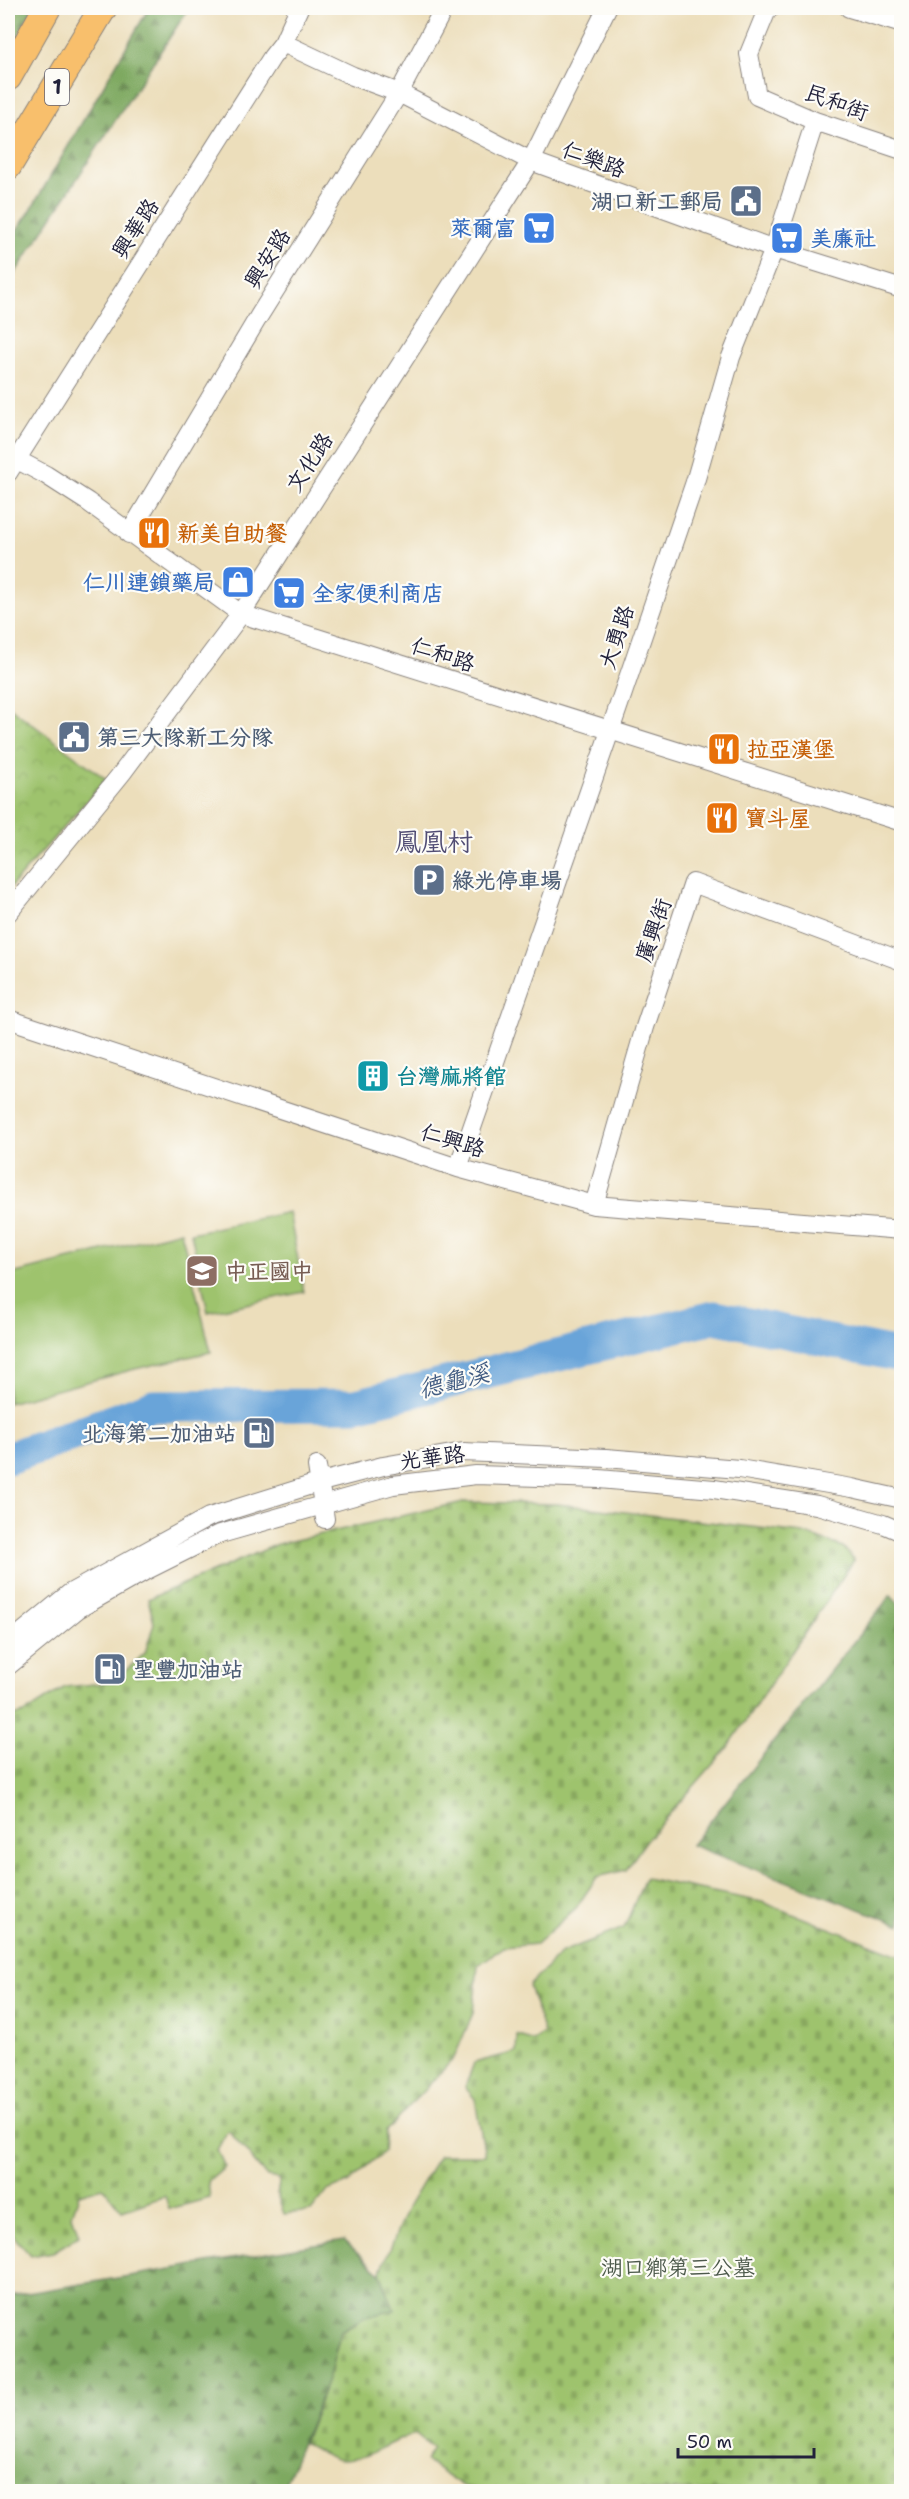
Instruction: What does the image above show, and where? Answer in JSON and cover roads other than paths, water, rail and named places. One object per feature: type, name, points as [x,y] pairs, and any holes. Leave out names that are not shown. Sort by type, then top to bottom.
[{"type":"highway","name":"1","points":[[8,77],[46,8]]},
{"type":"highway","name":"1","points":[[8,166],[103,8]]},
{"type":"street","name":"興華路","points":[[11,463],[272,57],[284,43],[299,8]]},
{"type":"street","name":"興安路","points":[[129,534],[259,316],[399,93],[444,8]]},
{"type":"street","name":"文化路","points":[[8,913],[122,772],[241,614],[531,161],[607,8]]},
{"type":"street","name":"民和街","points":[[770,8],[767,10],[749,54],[757,96],[815,121],[902,150]]},
{"type":"street","points":[[849,8],[902,24]]},
{"type":"street","name":"仁樂路","points":[[284,43],[353,76],[399,93],[531,161],[774,249],[902,289]]},
{"type":"street","name":"大勇路","points":[[458,1167],[695,482],[731,357],[774,249],[815,121]]},
{"type":"street","name":"仁和路","points":[[11,463],[46,475],[71,491],[241,614],[902,822]]},
{"type":"street","name":"廣興街","points":[[594,1205],[645,1027],[693,883],[902,961]]},
{"type":"street","name":"仁興路","points":[[8,1019],[458,1167],[594,1205],[902,1230]]},
{"type":"street","name":"光華路","points":[[8,1644],[73,1599],[209,1517],[319,1474],[463,1452],[606,1458],[739,1469],[902,1499]]},
{"type":"street","points":[[319,1474],[324,1511]]},
{"type":"street","name":"光華路","points":[[8,1666],[73,1599],[145,1571],[217,1535],[324,1511],[393,1485],[476,1475],[599,1479],[714,1489],[817,1505],[884,1524],[902,1532]]},
{"type":"waterway","name":"德龜溪","points":[[8,1458],[153,1406],[356,1405],[714,1317],[902,1356]]},
{"type":"place","name":"湖口新工郵局","points":[[746,201]]},
{"type":"place","name":"萊爾富","points":[[539,228]]},
{"type":"place","name":"美廉社","points":[[787,238]]},
{"type":"place","name":"新美自助餐","points":[[154,533]]},
{"type":"place","name":"仁川連鎖藥局","points":[[238,582]]},
{"type":"place","name":"全家便利商店","points":[[289,593]]},
{"type":"place","name":"第三大隊新工分隊","points":[[74,737]]},
{"type":"place","name":"拉亞漢堡","points":[[724,749]]},
{"type":"place","name":"寶斗屋","points":[[722,818]]},
{"type":"place","name":"綠光停車場","points":[[429,880]]},
{"type":"place","name":"台灣麻將館","points":[[373,1076]]},
{"type":"place","name":"中正國中","points":[[202,1271]]},
{"type":"place","name":"北海第二加油站","points":[[259,1433]]},
{"type":"place","name":"聖豐加油站","points":[[110,1669]]},
{"type":"district","name":"鳳凰村","points":[[434,842]]},
{"type":"park label","name":"湖口鄉第三公墓","points":[[678,2267]]}]
